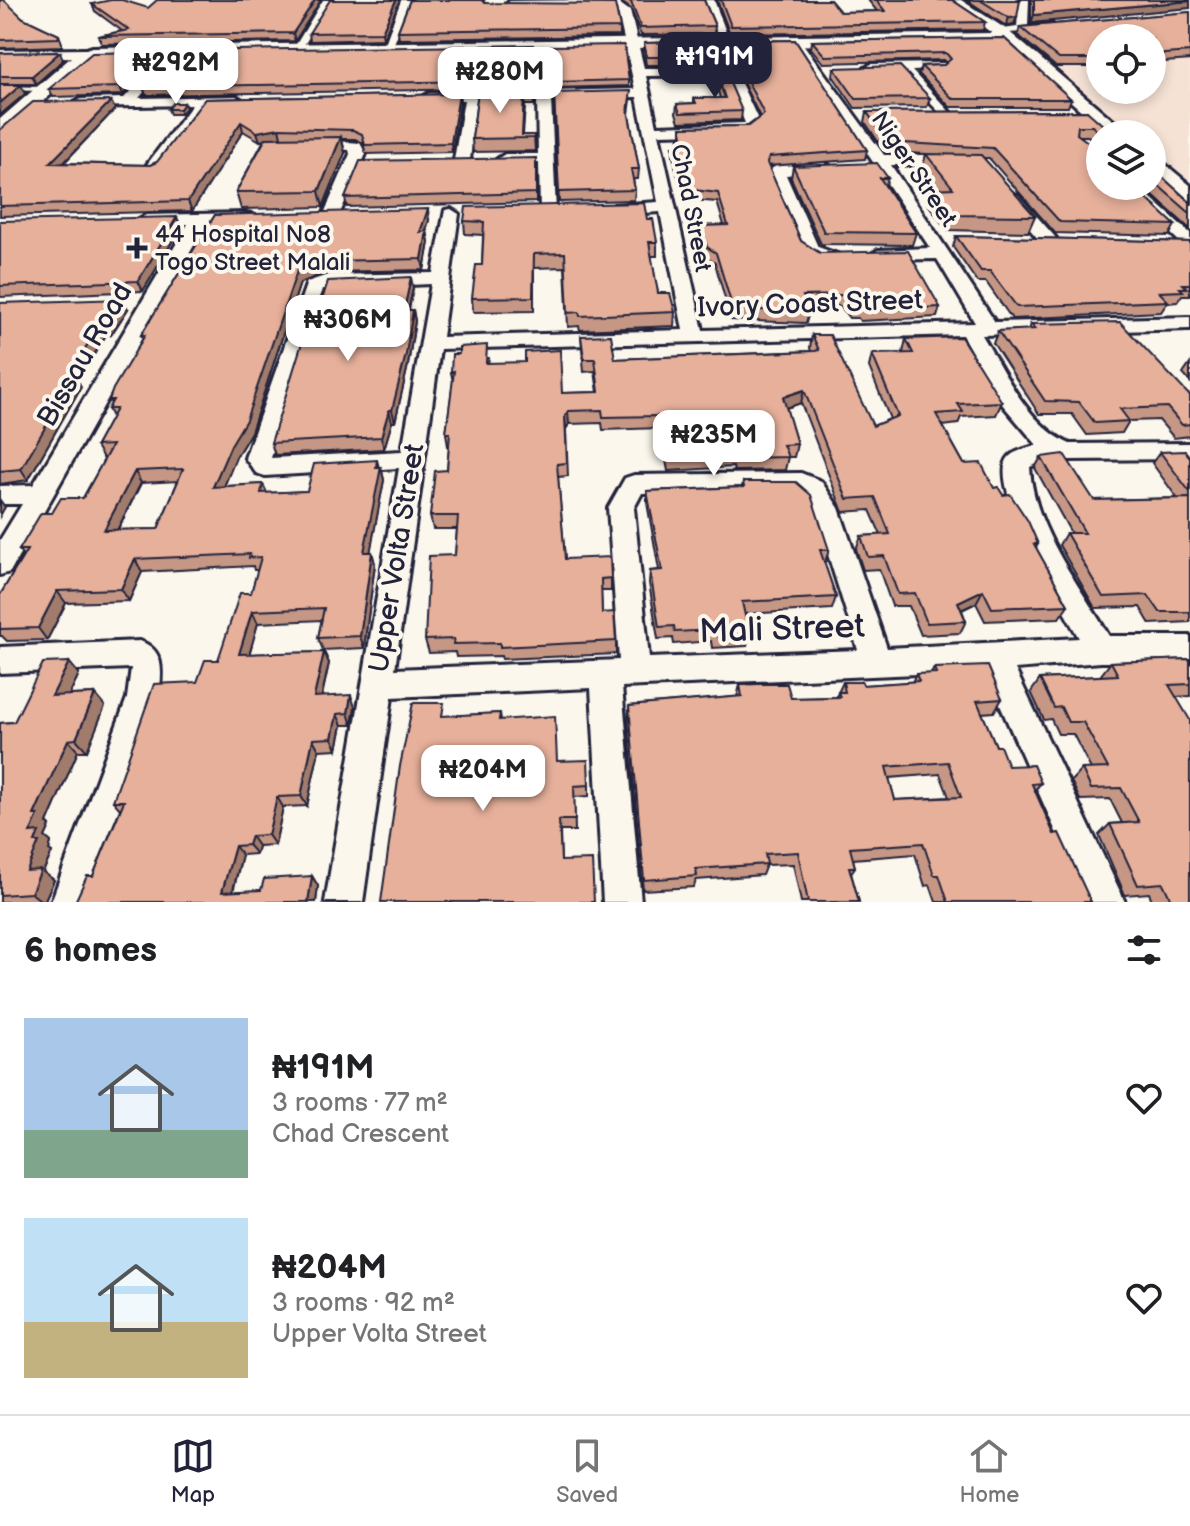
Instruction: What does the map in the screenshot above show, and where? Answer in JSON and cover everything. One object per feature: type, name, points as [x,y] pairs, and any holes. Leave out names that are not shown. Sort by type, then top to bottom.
[{"type":"street","points":[[296,48],[328,0]]},
{"type":"street","points":[[387,46],[406,0]]},
{"type":"street","points":[[709,0],[726,41]]},
{"type":"street","points":[[951,0],[1003,34],[1102,120]]},
{"type":"street","points":[[1023,30],[1021,15],[1024,0]]},
{"type":"street","name":"Chad Street","points":[[502,4],[612,3],[621,6],[626,13],[694,336]]},
{"type":"street","points":[[0,54],[798,40],[1003,34],[1069,26]]},
{"type":"street","name":"Niger Street","points":[[798,40],[825,70],[855,115],[876,164],[938,246],[977,327],[1035,433],[1053,448]]},
{"type":"street","points":[[542,45],[548,212]]},
{"type":"street","points":[[127,103],[174,50]]},
{"type":"street","points":[[0,129],[86,53]]},
{"type":"street","points":[[860,68],[940,66]]},
{"type":"street","points":[[902,67],[952,114],[917,114]]},
{"type":"street","points":[[638,72],[730,71],[753,124],[747,128],[651,130]]},
{"type":"street","points":[[407,97],[643,93]]},
{"type":"street","points":[[471,96],[469,159],[548,158]]},
{"type":"street","points":[[28,104],[249,100]]},
{"type":"street","points":[[153,167],[202,101]]},
{"type":"street","points":[[1064,113],[1094,113]]},
{"type":"street","points":[[294,144],[355,146],[362,161],[331,216]]},
{"type":"street","points":[[876,164],[969,160]]},
{"type":"street","points":[[838,167],[776,171],[811,250],[826,257],[938,246],[962,239]]},
{"type":"street","points":[[1166,175],[1190,196]]},
{"type":"street","points":[[1002,185],[1050,242]]},
{"type":"street","points":[[1144,200],[1190,243]]},
{"type":"street","points":[[592,210],[665,207]]},
{"type":"street","points":[[123,220],[200,219],[229,211],[270,217]]},
{"type":"street","name":"Upper Volta Street","points":[[344,902],[451,214]]},
{"type":"street","name":"Bissau Road","points":[[0,564],[144,300],[200,219]]},
{"type":"street","points":[[1021,241],[1072,244]]},
{"type":"street","points":[[1159,245],[1190,243]]},
{"type":"street","points":[[413,459],[265,467],[259,464],[257,458],[314,286],[318,283],[440,278]]},
{"type":"street","points":[[1119,323],[1139,345]]},
{"type":"street","name":"Ivory Coast Street","points":[[432,343],[1190,323]]},
{"type":"street","points":[[1101,649],[1031,525],[1019,495],[1018,462],[1053,448],[1067,452],[1190,451]]},
{"type":"street","points":[[622,902],[621,508],[634,484],[801,482],[812,487],[826,508],[877,663]]},
{"type":"street","points":[[0,495],[40,494]]},
{"type":"street","name":"Mali Street","points":[[377,684],[877,663],[1101,649],[1190,650]]},
{"type":"street","points":[[0,660],[140,654],[147,664],[143,698],[70,902]]},
{"type":"street","points":[[994,657],[1106,902]]},
{"type":"lane","points":[[0,88],[43,89]]},
{"type":"shaded area","points":[[1190,14],[1190,181],[1166,161],[1166,120],[1116,120],[1097,104],[1166,104],[1166,24],[1096,24]]},
{"type":"shaded area","points":[[1086,25],[1086,95],[1011,33]]},
{"type":"building","points":[[0,0],[4,0],[23,18],[59,35],[58,38],[0,40]]},
{"type":"building","points":[[111,0],[148,8],[157,0],[315,0],[293,33],[98,36],[129,30],[92,4]]},
{"type":"building","points":[[330,0],[396,0],[382,32],[309,33]]},
{"type":"building","points":[[410,0],[615,4],[620,28],[398,31]]},
{"type":"building","points":[[628,0],[704,0],[715,26],[641,28]]},
{"type":"building","points":[[721,0],[830,0],[840,12],[885,11],[876,0],[952,0],[985,22],[731,26]]},
{"type":"building","points":[[980,0],[1020,0],[1017,17],[1009,18]]},
{"type":"building","points":[[1034,0],[1190,0],[1190,1],[1034,15]]},
{"type":"building","points":[[1190,12],[1190,52],[1166,54],[1166,24],[1086,24],[1086,59],[1059,59],[1020,27]]},
{"type":"building","points":[[1004,38],[1071,99],[953,99],[921,66],[944,65],[951,59],[946,53],[825,56],[812,41]]},
{"type":"building","points":[[795,40],[867,150],[769,157],[767,163],[801,241],[820,253],[908,251],[940,307],[863,311],[861,307],[852,307],[843,295],[803,296],[809,312],[733,309],[716,253],[707,247],[701,226],[728,225],[718,193],[694,190],[689,172],[680,172],[673,146],[681,146],[681,127],[748,126],[764,114],[735,57],[647,57],[644,43]]},
{"type":"building","points":[[533,45],[534,80],[143,87],[174,51]]},
{"type":"building","points":[[624,45],[629,80],[553,82],[551,46]]},
{"type":"building","points":[[60,52],[32,76],[0,76],[0,53]]},
{"type":"building","points":[[155,52],[120,87],[49,89],[92,53]]},
{"type":"building","points":[[900,66],[930,98],[856,99],[834,68]]},
{"type":"building","points":[[724,69],[742,111],[680,113],[677,104],[696,103],[694,98],[725,98],[715,70]]},
{"type":"building","points":[[0,85],[21,85],[0,103]]},
{"type":"building","points":[[533,90],[534,93],[524,93],[522,135],[534,135],[534,138],[472,139],[478,91]]},
{"type":"building","points":[[631,91],[628,110],[639,169],[631,169],[635,190],[559,192],[554,93]]},
{"type":"building","points":[[459,94],[451,143],[365,145],[362,134],[353,130],[279,128],[257,132],[241,122],[188,201],[0,206],[0,130],[33,102],[111,101],[50,163],[150,165],[157,162],[205,99]]},
{"type":"building","points":[[173,103],[184,103],[180,109],[168,109]]},
{"type":"building","points":[[1087,111],[1097,120],[1086,120],[1086,126],[1078,126],[1077,134],[1086,141],[1086,200],[1148,200],[1175,225],[1060,222],[993,148],[887,142],[867,112]]},
{"type":"building","points":[[341,137],[319,191],[236,192],[266,138]]},
{"type":"building","points":[[926,154],[981,155],[1035,216],[952,215],[932,189],[953,188]]},
{"type":"building","points":[[536,158],[536,193],[345,198],[360,161]]},
{"type":"building","points":[[877,163],[888,178],[880,178],[916,233],[824,232],[793,166]]},
{"type":"building","points":[[1166,181],[1190,202],[1190,213],[1166,192]]},
{"type":"building","points":[[644,203],[647,219],[653,219],[657,242],[649,242],[658,293],[670,293],[675,312],[580,316],[579,312],[568,313],[565,253],[534,254],[533,297],[472,298],[476,265],[482,265],[484,222],[464,221],[466,207]]},
{"type":"building","points":[[428,209],[420,232],[427,231],[422,259],[325,261],[297,271],[246,420],[231,445],[213,487],[263,484],[261,493],[307,491],[314,464],[377,460],[376,467],[381,467],[364,552],[372,552],[360,636],[318,638],[324,608],[252,611],[239,654],[324,652],[314,697],[351,695],[348,713],[337,714],[332,738],[313,739],[301,796],[277,797],[268,835],[251,836],[248,845],[235,846],[222,892],[261,890],[264,879],[312,876],[308,902],[75,902],[87,876],[93,876],[124,801],[113,801],[154,684],[197,682],[205,660],[218,660],[240,593],[251,593],[261,557],[249,558],[250,554],[135,559],[121,589],[57,591],[38,628],[0,629],[0,595],[27,550],[19,550],[41,513],[52,513],[61,498],[83,498],[112,445],[96,446],[116,409],[108,409],[113,400],[109,400],[113,389],[145,335],[141,335],[215,215]],"holes":[[[183,469],[158,529],[104,530],[135,471]]]},
{"type":"building","points":[[177,217],[138,281],[0,286],[0,221]]},
{"type":"building","points":[[956,236],[1190,242],[1190,284],[1183,284],[1187,288],[1180,288],[1183,291],[1159,292],[1168,301],[1017,307],[990,271],[981,271]]},
{"type":"building","points":[[411,277],[404,310],[413,310],[406,354],[392,410],[389,410],[381,437],[271,443],[314,304],[321,303],[328,281]]},
{"type":"building","points":[[123,299],[106,324],[100,324],[68,376],[75,376],[21,469],[0,471],[0,303]]},
{"type":"building","points":[[1120,322],[1190,395],[1190,424],[1182,425],[1167,407],[1120,409],[1129,421],[1095,423],[1079,402],[1045,401],[998,331],[1035,329],[1031,324]]},
{"type":"building","points":[[611,335],[615,359],[815,351],[819,350],[812,335],[830,335],[873,426],[898,416],[872,354],[913,353],[906,339],[961,337],[1002,402],[958,404],[963,412],[936,414],[964,464],[981,463],[994,488],[998,487],[1003,495],[1010,494],[1028,521],[1038,544],[1034,544],[1068,605],[992,608],[983,590],[958,602],[966,621],[927,623],[915,593],[898,594],[884,556],[868,557],[861,536],[890,534],[875,497],[847,499],[804,390],[783,397],[797,444],[783,445],[788,457],[737,458],[736,454],[669,458],[660,416],[603,417],[602,410],[568,411],[565,416],[567,463],[557,464],[565,559],[610,557],[611,578],[601,579],[602,613],[614,612],[616,641],[500,647],[500,643],[453,644],[454,639],[425,640],[429,556],[455,555],[458,516],[430,516],[435,471],[447,470],[450,433],[446,433],[454,371],[451,372],[452,354],[459,354],[459,347],[487,345],[486,363],[525,362],[525,352],[560,350],[562,393],[599,392],[595,359],[584,359],[581,336]]},
{"type":"building","points":[[1185,451],[1190,457],[1190,492],[1160,452]]},
{"type":"building","points":[[1064,454],[1094,500],[1190,498],[1190,612],[1160,612],[1148,595],[1103,597],[1066,533],[1085,533],[1041,457]]},
{"type":"building","points":[[743,482],[796,482],[811,495],[829,550],[820,550],[836,597],[742,602],[749,634],[714,636],[713,630],[675,632],[674,626],[659,627],[650,571],[662,570],[647,491],[744,487]]},
{"type":"building","points":[[1190,659],[1190,684],[1169,685],[1190,720],[1190,902],[1172,902],[1163,883],[1138,885],[1110,824],[1139,822],[1121,788],[1091,789],[1082,769],[1108,768],[1083,722],[1068,722],[1061,707],[1054,708],[1040,679],[1118,675],[1111,662]]},
{"type":"building","points":[[69,662],[52,696],[95,694],[76,739],[68,740],[34,815],[38,815],[30,833],[39,832],[35,842],[39,842],[27,871],[41,870],[31,893],[0,895],[0,723],[14,722],[43,663]]},
{"type":"building","points":[[988,666],[1002,699],[977,701],[996,746],[1000,746],[1008,766],[1033,765],[1041,783],[1032,784],[1054,834],[1059,833],[1091,902],[948,902],[923,843],[850,848],[855,867],[849,867],[859,902],[808,902],[798,852],[765,854],[767,864],[696,869],[697,876],[644,880],[629,706],[742,696],[740,685],[757,684],[787,684],[791,698],[840,697],[838,692],[845,692],[843,682],[862,682],[863,685],[919,681],[916,674],[936,673],[934,668]],"holes":[[[948,762],[961,797],[895,800],[886,767]]]},
{"type":"building","points":[[413,703],[444,703],[442,716],[500,713],[499,720],[555,716],[557,761],[588,760],[589,785],[574,786],[575,820],[559,820],[561,861],[592,860],[594,902],[381,902],[400,766]]},
{"type":"place","name":"44 Hospital No8 Togo Street Malali","points":[[137,248]]}]
